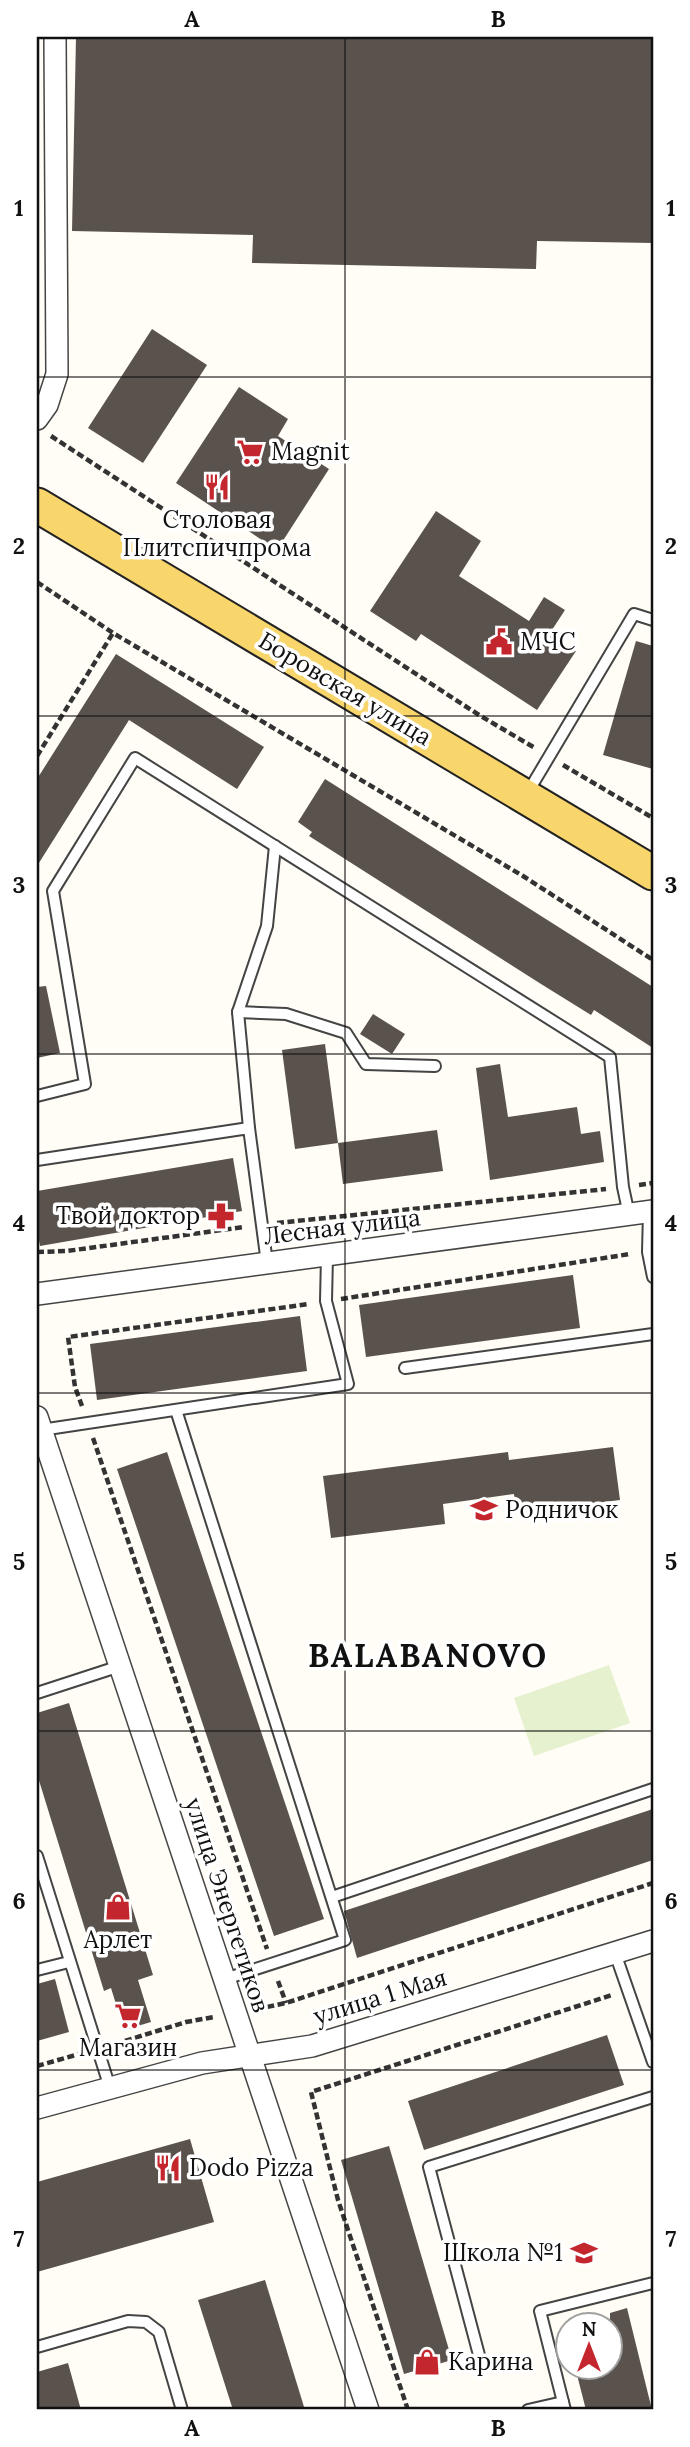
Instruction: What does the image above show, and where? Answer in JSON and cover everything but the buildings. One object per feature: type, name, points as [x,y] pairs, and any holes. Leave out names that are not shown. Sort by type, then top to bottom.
[{"type":"main road","name":"Боровская улица","points":[[37,505],[653,873]]},
{"type":"street","points":[[42,427],[57,374],[55,37]]},
{"type":"street","name":"Лесная улица","points":[[37,1294],[644,1213]]},
{"type":"street","name":"улица Энергетиков","points":[[39,1423],[368,2410]]},
{"type":"street","name":"улица 1 Мая","points":[[37,2108],[202,2063],[312,2046],[653,1941]]},
{"type":"lane","points":[[525,798],[634,614],[653,620]]},
{"type":"lane","points":[[37,1096],[85,1084],[53,891],[135,758],[610,1058],[623,1187],[644,1213],[653,1277]]},
{"type":"lane","points":[[267,1262],[249,1128],[238,1012],[267,926],[275,846]]},
{"type":"lane","points":[[238,1012],[286,1014],[346,1033],[366,1064],[435,1066]]},
{"type":"lane","points":[[37,1160],[249,1128]]},
{"type":"lane","points":[[39,1423],[87,1423],[348,1384],[326,1301],[327,1256]]},
{"type":"lane","points":[[405,1368],[653,1334]]},
{"type":"lane","points":[[176,1410],[345,1940],[225,1979]]},
{"type":"lane","points":[[37,1693],[120,1666]]},
{"type":"lane","points":[[332,1897],[653,1788]]},
{"type":"lane","points":[[37,1856],[110,2088]]},
{"type":"lane","points":[[615,1953],[653,2062]]},
{"type":"lane","points":[[37,1970],[69,1962]]},
{"type":"lane","points":[[479,2355],[429,2167],[653,2097]]},
{"type":"lane","points":[[528,2410],[564,2406],[540,2311],[653,2283]]},
{"type":"lane","points":[[37,2347],[128,2322],[146,2322],[159,2332],[182,2410]]},
{"type":"path","points":[[42,427],[479,715],[653,818]]},
{"type":"path","points":[[37,582],[113,633],[523,876],[653,960]]},
{"type":"path","points":[[37,756],[113,633]]},
{"type":"path","points":[[37,1252],[67,1251],[262,1224],[653,1184]]},
{"type":"path","points":[[286,2003],[75,1387],[68,1337],[649,1252]]},
{"type":"path","points":[[37,2066],[186,2022],[286,2003],[653,1883]]},
{"type":"path","points":[[408,2410],[338,2200],[311,2092],[628,1990]]},
{"type":"green space","points":[[609,1665],[630,1723],[534,1756],[514,1698]]},
{"type":"place","name":"Magnit","points":[[250,452]]},
{"type":"place","name":"Столовая Плитспичпрома","points":[[217,487]]},
{"type":"place","name":"МЧС","points":[[499,642]]},
{"type":"place","name":"Твой доктор","points":[[221,1216]]},
{"type":"place","name":"Родничок","points":[[484,1510]]},
{"type":"place","name":"Арлет","points":[[118,1907]]},
{"type":"place","name":"Магазин","points":[[128,2016]]},
{"type":"place","name":"Dodo Pizza","points":[[168,2168]]},
{"type":"place","name":"Школа №1","points":[[584,2253]]},
{"type":"place","name":"Карина","points":[[427,2362]]},
{"type":"district","name":"BALABANOVO","points":[[428,1656]]}]
